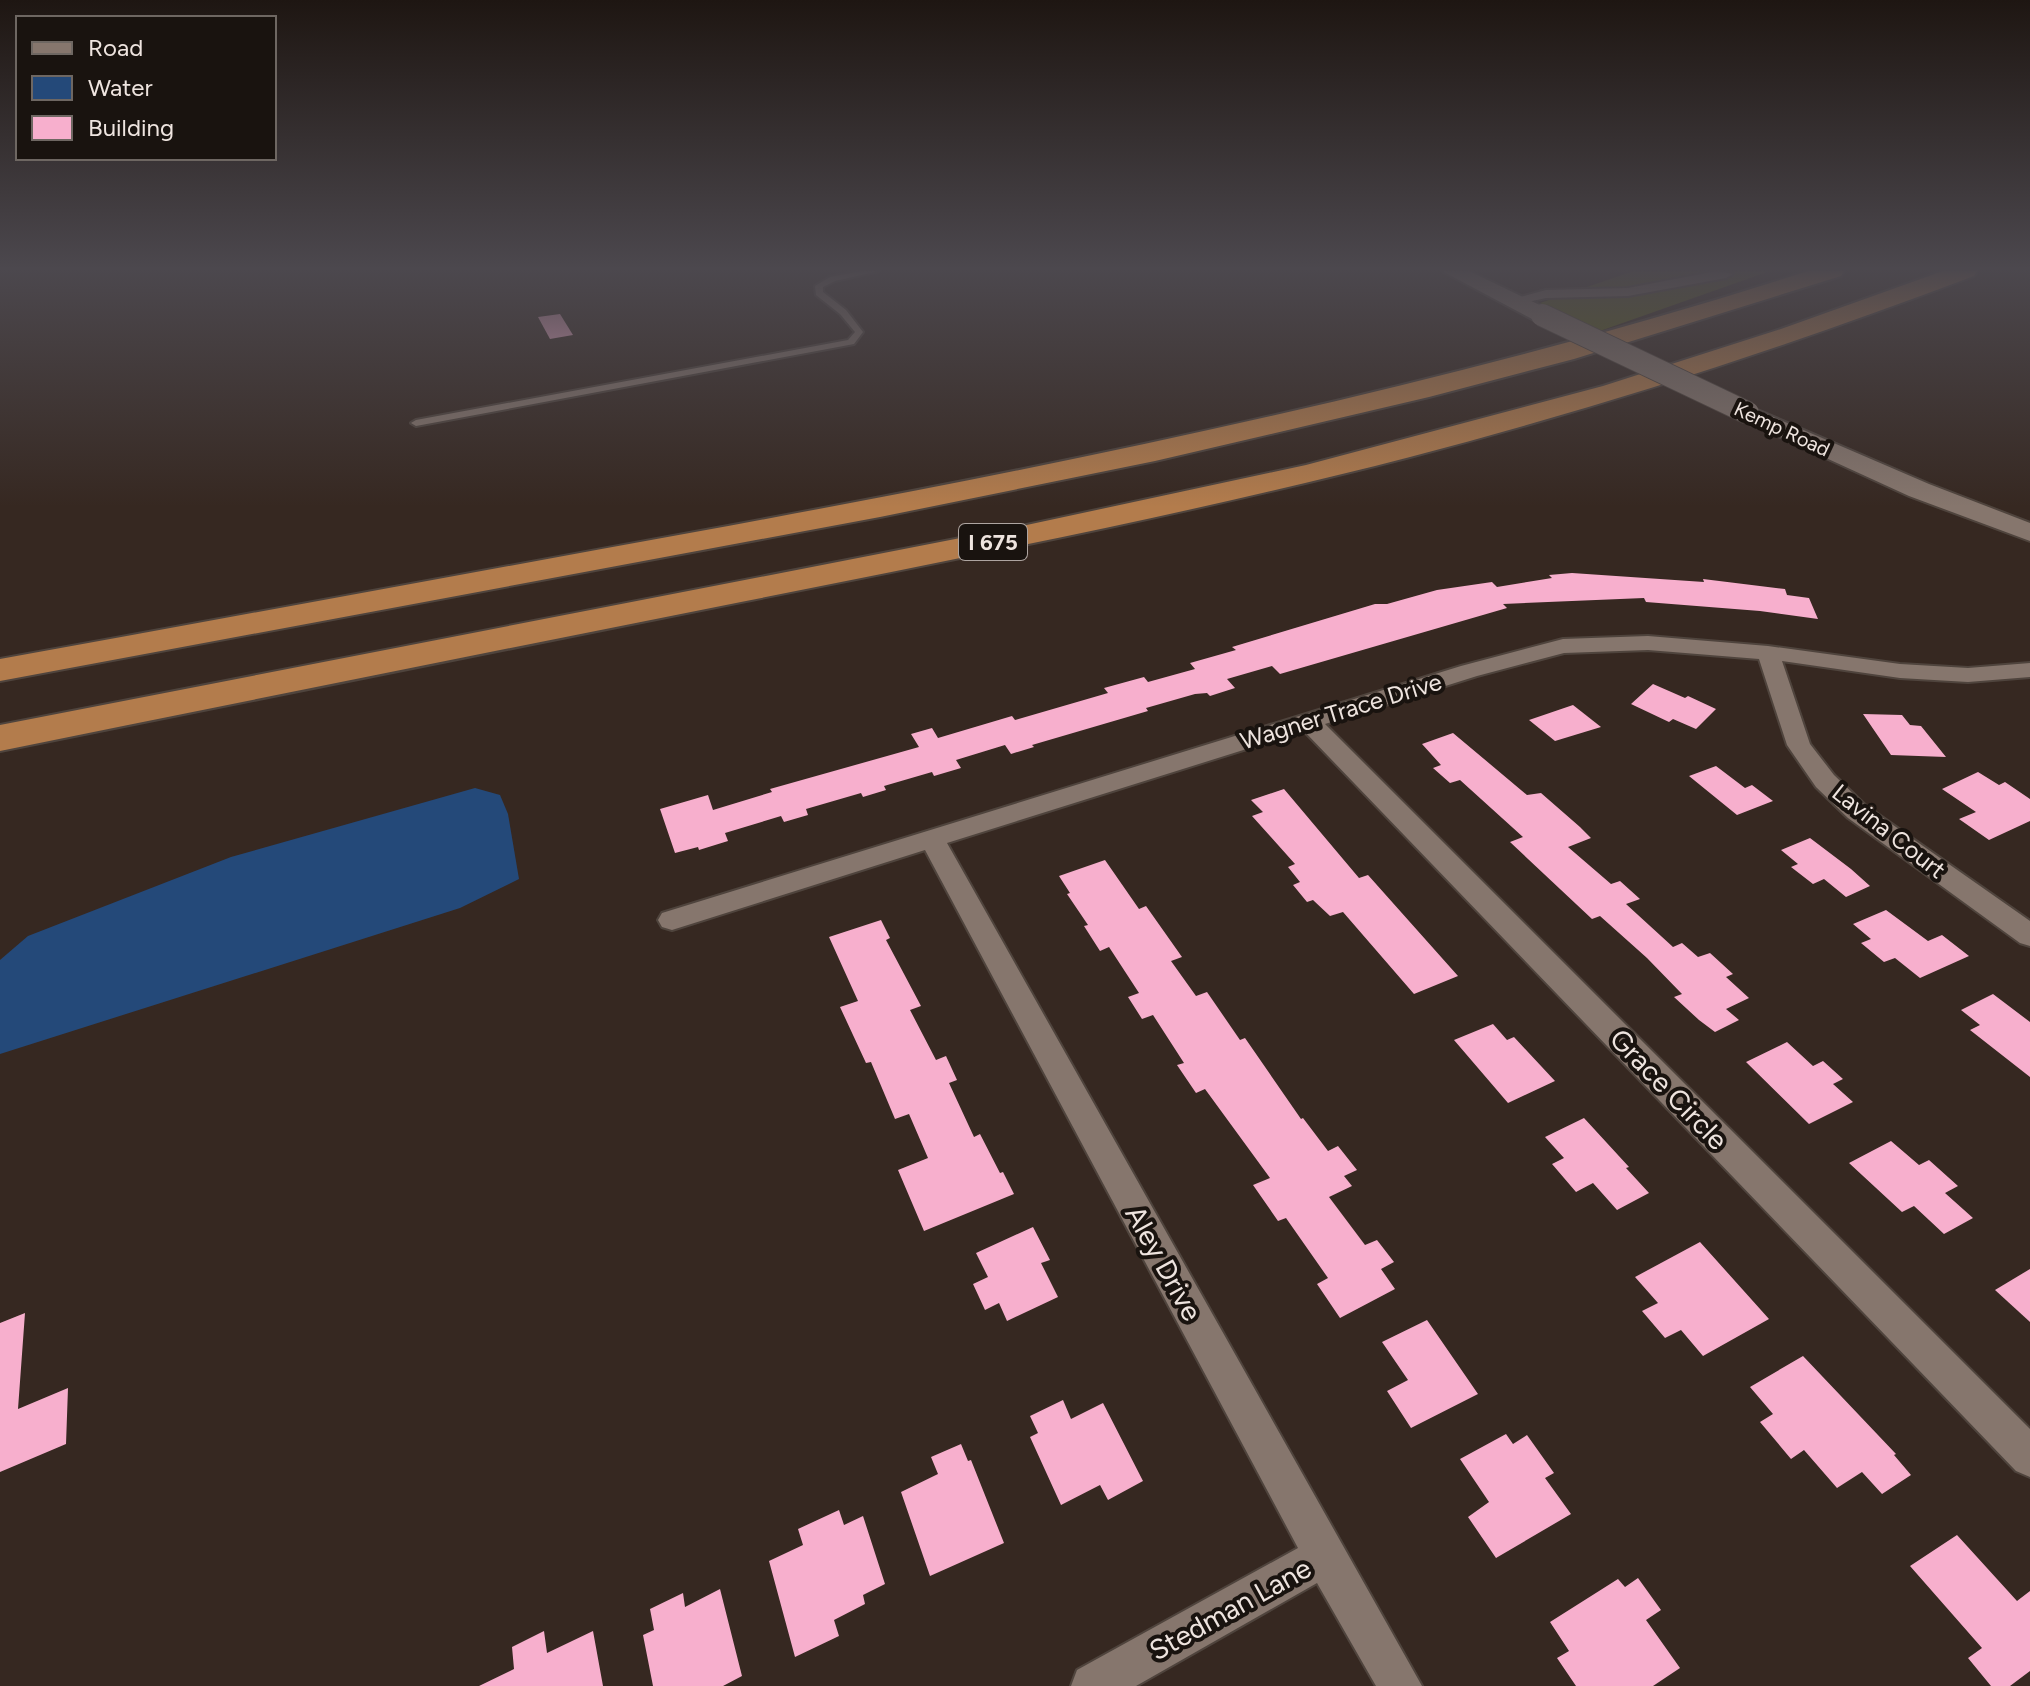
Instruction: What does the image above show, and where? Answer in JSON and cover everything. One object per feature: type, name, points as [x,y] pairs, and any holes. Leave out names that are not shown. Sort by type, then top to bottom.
[{"type":"highway","name":"I 675","points":[[0,670],[1012,483],[1334,412],[1579,350]]},
{"type":"highway","name":"I 675","points":[[0,738],[964,548],[1276,479],[1491,427],[1744,350]]},
{"type":"main road","name":"Kemp Road","points":[[1615,350],[1821,448],[2030,533]]},
{"type":"street","name":"Wagner Trace Drive","points":[[672,920],[1469,671],[1563,646],[1648,643],[1768,653],[1900,671],[1968,675],[2030,670]]},
{"type":"street","name":"Lavina Court","points":[[1768,653],[1799,745],[1825,781],[1857,812],[2030,935]]},
{"type":"street","name":"Grace Circle","points":[[1308,721],[2030,1457]]},
{"type":"street","name":"Aley Drive","points":[[932,839],[1325,1556],[1400,1686]]},
{"type":"street","name":"Stedman Lane","points":[[1093,1686],[1325,1556]]},
{"type":"lane","points":[[416,423],[810,350]]},
{"type":"water","points":[[475,788],[500,795],[508,814],[519,879],[460,908],[0,1054],[0,960],[28,936],[231,857]]},
{"type":"building","points":[[1572,573],[1704,582],[1703,579],[1785,589],[1787,595],[1809,598],[1818,619],[1646,602],[1644,598],[1503,604],[1507,608],[1280,674],[1272,666],[1227,679],[1235,688],[1210,696],[1207,693],[1195,694],[1146,708],[1148,711],[1011,754],[1005,745],[956,760],[961,768],[934,776],[932,772],[884,786],[886,790],[863,797],[861,793],[806,809],[808,815],[784,822],[781,816],[725,833],[728,841],[699,850],[698,847],[675,853],[660,809],[708,795],[713,810],[772,792],[770,789],[919,747],[911,734],[932,728],[938,738],[1012,716],[1015,720],[1108,693],[1104,688],[1144,677],[1148,682],[1195,669],[1190,663],[1236,650],[1232,647],[1375,604],[1387,604],[1437,590],[1492,582],[1497,587]]},
{"type":"building","points":[[1653,684],[1716,709],[1696,729],[1673,719],[1669,722],[1631,704]]},
{"type":"building","points":[[1573,705],[1601,727],[1555,741],[1529,720]]},
{"type":"building","points":[[1863,714],[1902,715],[1910,725],[1921,726],[1946,757],[1891,755]]},
{"type":"building","points":[[1453,733],[1527,795],[1541,793],[1580,827],[1591,838],[1568,847],[1611,884],[1620,881],[1640,899],[1626,904],[1673,947],[1682,943],[1698,957],[1710,953],[1733,974],[1726,977],[1749,998],[1726,1009],[1739,1020],[1715,1032],[1699,1020],[1674,997],[1682,994],[1647,958],[1600,916],[1592,919],[1510,842],[1523,837],[1460,780],[1450,783],[1433,768],[1441,765],[1422,744]]},
{"type":"building","points":[[1716,766],[1745,788],[1752,785],[1773,801],[1737,815],[1689,776]]},
{"type":"building","points":[[1978,772],[1999,785],[2005,782],[2030,799],[2030,821],[1989,840],[1959,819],[1976,812],[1942,789]]},
{"type":"building","points":[[1284,789],[1359,878],[1368,875],[1458,976],[1414,994],[1343,912],[1330,916],[1313,900],[1307,902],[1293,885],[1300,882],[1288,867],[1295,864],[1252,816],[1263,812],[1251,800]]},
{"type":"building","points":[[1810,838],[1870,886],[1846,897],[1824,879],[1813,884],[1791,867],[1798,864],[1781,850]]},
{"type":"building","points":[[1105,860],[1139,909],[1146,906],[1182,957],[1171,961],[1196,996],[1207,992],[1240,1040],[1245,1038],[1301,1119],[1328,1151],[1338,1146],[1357,1170],[1344,1176],[1352,1186],[1329,1197],[1365,1245],[1377,1240],[1394,1262],[1381,1269],[1395,1289],[1340,1318],[1317,1284],[1328,1278],[1286,1218],[1278,1221],[1253,1185],[1270,1178],[1205,1089],[1196,1093],[1177,1065],[1184,1063],[1153,1015],[1142,1019],[1128,997],[1139,993],[1109,947],[1100,951],[1084,926],[1088,925],[1067,894],[1070,893],[1059,876]]},
{"type":"building","points":[[1886,910],[1928,941],[1942,935],[1969,956],[1920,978],[1895,958],[1884,962],[1861,943],[1871,939],[1853,924]]},
{"type":"building","points":[[881,920],[890,938],[886,940],[921,1006],[910,1010],[936,1060],[946,1056],[957,1080],[949,1083],[974,1137],[980,1134],[1014,1194],[924,1231],[898,1170],[928,1158],[909,1114],[895,1119],[871,1062],[866,1063],[840,1007],[858,1001],[829,937]]},
{"type":"building","points":[[1993,994],[2030,1022],[2030,1077],[1970,1030],[1980,1025],[1961,1010]]},
{"type":"building","points":[[1493,1024],[1507,1040],[1514,1037],[1555,1081],[1508,1103],[1454,1040]]},
{"type":"building","points":[[1787,1042],[1813,1066],[1823,1061],[1843,1079],[1833,1084],[1853,1102],[1809,1124],[1746,1062]]},
{"type":"building","points":[[1584,1118],[1649,1193],[1617,1210],[1593,1183],[1576,1192],[1552,1164],[1564,1158],[1545,1137]]},
{"type":"building","points":[[1891,1141],[1919,1165],[1929,1160],[1958,1186],[1945,1193],[1973,1218],[1944,1234],[1914,1206],[1902,1212],[1849,1163]]},
{"type":"building","points":[[1033,1227],[1050,1260],[1041,1263],[1058,1297],[1007,1321],[999,1303],[985,1310],[973,1284],[988,1277],[976,1253]]},
{"type":"building","points":[[1700,1242],[1769,1319],[1703,1356],[1681,1330],[1665,1338],[1642,1311],[1658,1303],[1635,1277]]},
{"type":"building","points":[[2030,1269],[2030,1322],[1995,1290]]},
{"type":"building","points":[[25,1313],[18,1409],[68,1388],[66,1444],[0,1472],[0,1323]]},
{"type":"building","points":[[1427,1320],[1478,1394],[1411,1428],[1387,1391],[1408,1380],[1382,1342]]},
{"type":"building","points":[[1803,1356],[1896,1454],[1911,1475],[1882,1494],[1862,1472],[1837,1488],[1804,1450],[1791,1459],[1760,1422],[1773,1414],[1750,1387]]},
{"type":"building","points":[[1063,1400],[1071,1419],[1103,1403],[1143,1481],[1108,1500],[1100,1485],[1061,1505],[1030,1437],[1038,1433],[1030,1416]]},
{"type":"building","points":[[1506,1434],[1513,1444],[1527,1435],[1554,1473],[1545,1478],[1571,1514],[1496,1558],[1468,1517],[1489,1502],[1460,1459]]},
{"type":"building","points":[[961,1444],[968,1461],[971,1460],[1004,1543],[930,1576],[901,1492],[938,1474],[931,1457]]},
{"type":"building","points":[[839,1510],[844,1525],[863,1516],[885,1584],[863,1595],[865,1604],[834,1620],[839,1636],[795,1657],[769,1561],[803,1545],[798,1529]]},
{"type":"building","points":[[1957,1535],[2017,1601],[2030,1591],[2030,1671],[2010,1686],[1991,1686],[1968,1658],[1982,1648],[1910,1566]]},
{"type":"building","points":[[1638,1578],[1661,1610],[1646,1620],[1680,1668],[1653,1686],[1576,1686],[1557,1658],[1569,1651],[1550,1622],[1618,1579],[1625,1587]]},
{"type":"building","points":[[720,1589],[742,1676],[723,1686],[653,1686],[643,1635],[654,1630],[650,1609],[683,1593],[685,1607]]},
{"type":"building","points":[[544,1631],[547,1653],[593,1631],[603,1686],[479,1686],[514,1669],[512,1647]]}]
